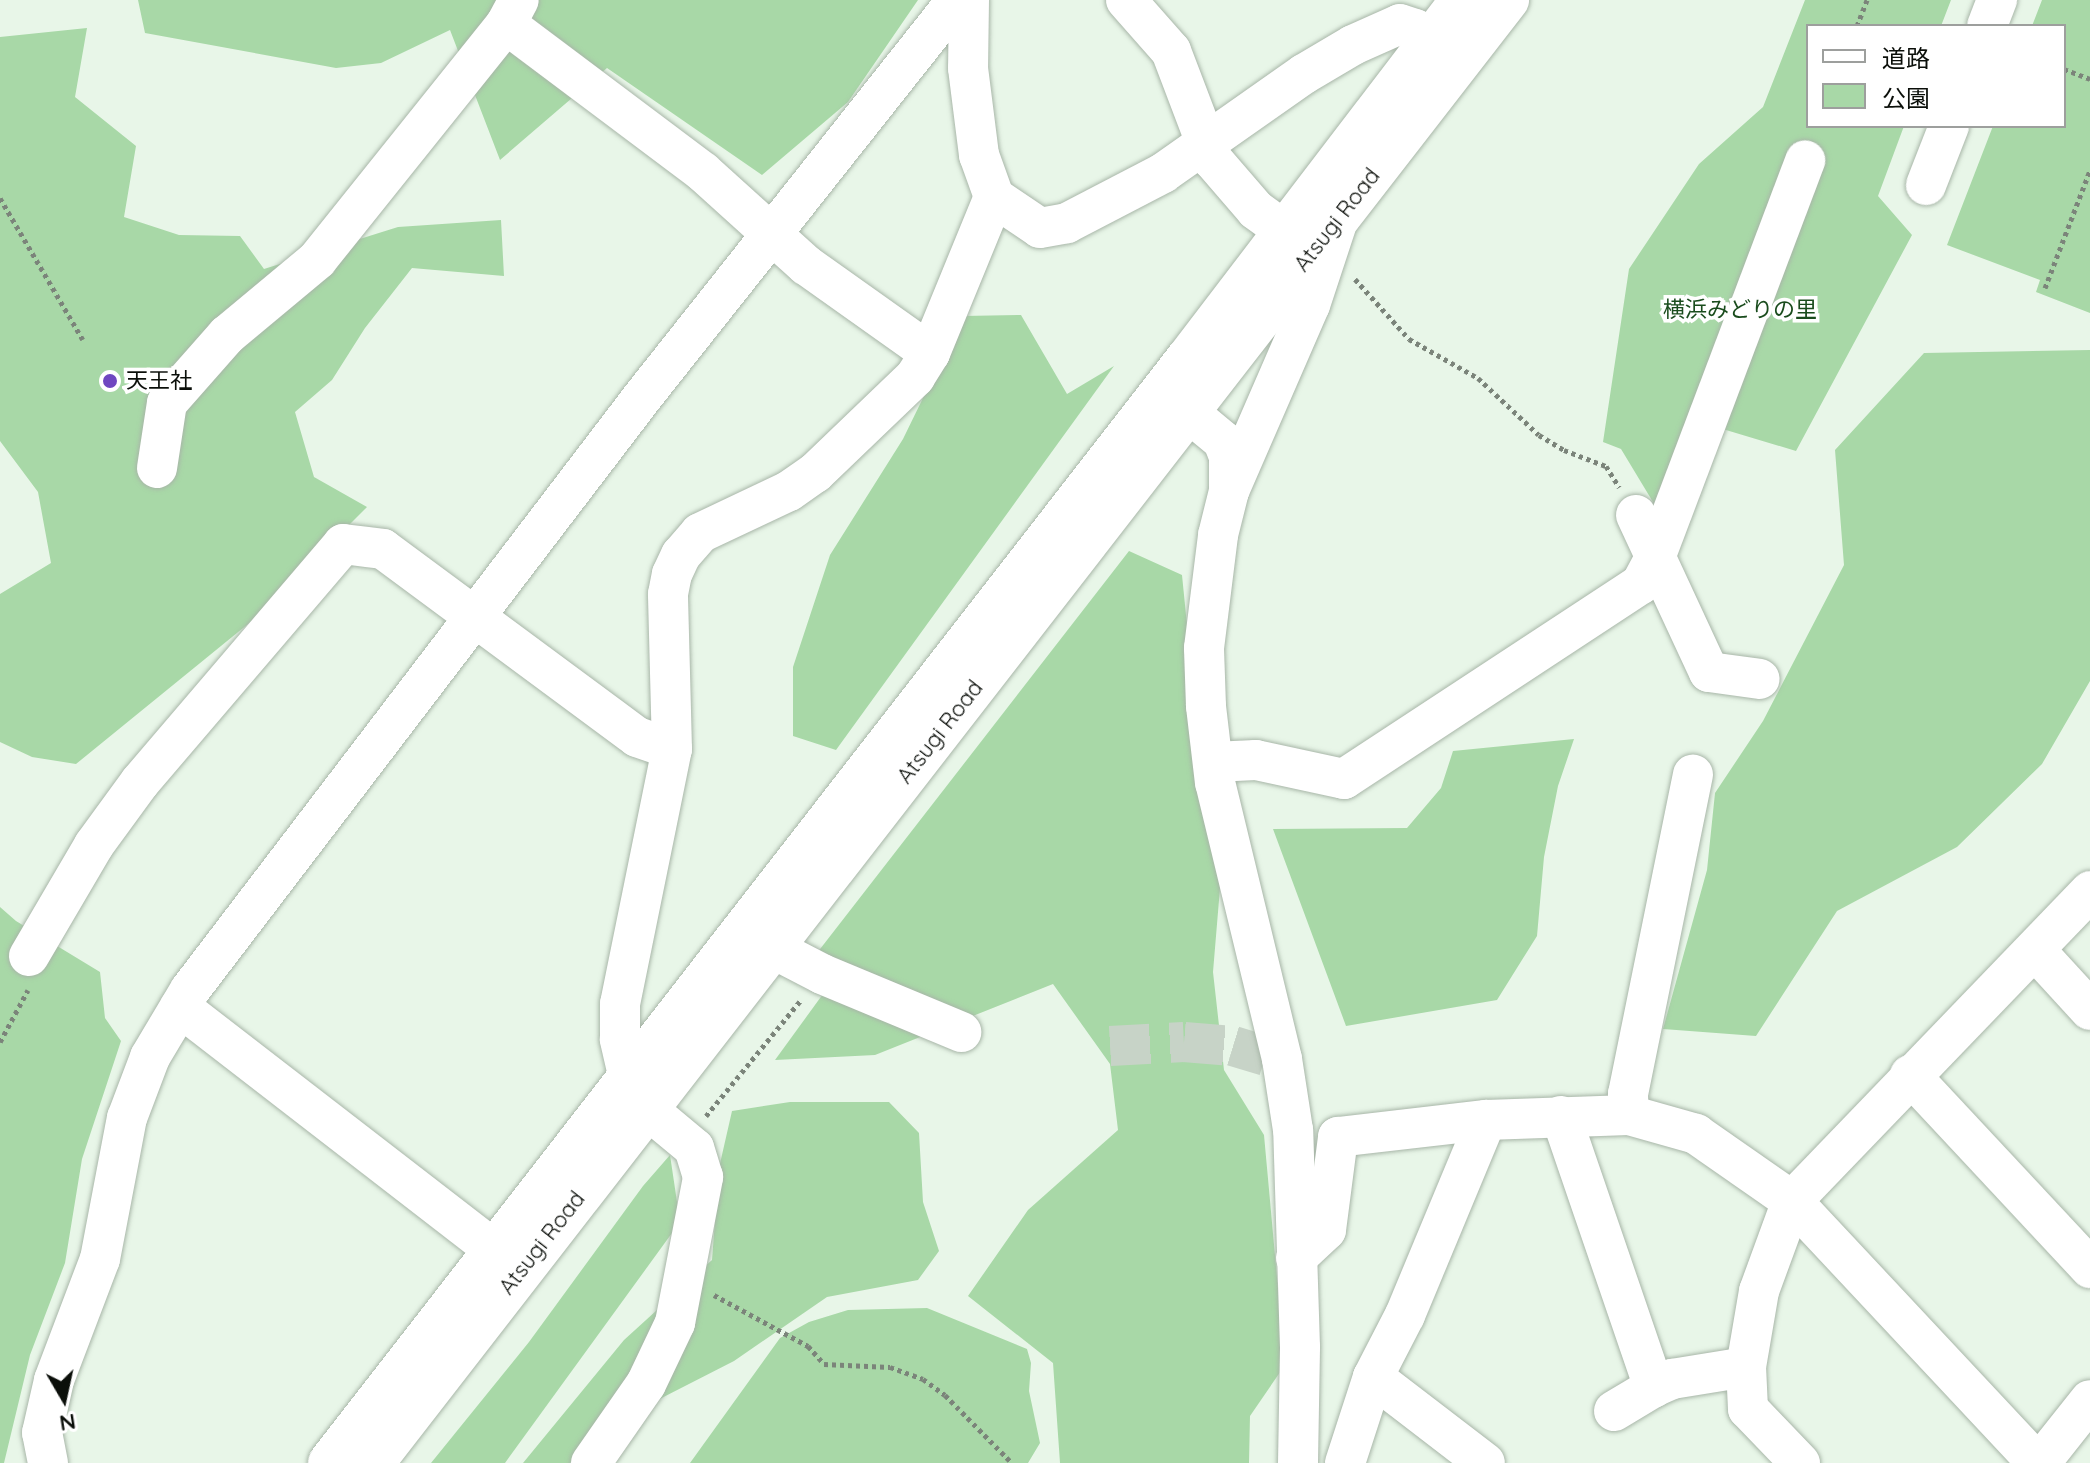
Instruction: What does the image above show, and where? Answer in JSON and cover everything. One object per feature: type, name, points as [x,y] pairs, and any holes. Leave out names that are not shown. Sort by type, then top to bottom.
[{"type":"highway","name":"Atsugi Road","points":[[330,1463],[493,1249],[772,948],[1175,401],[1285,231],[1462,0]]},
{"type":"highway","name":"Atsugi Road","points":[[372,1463],[637,1092],[1175,401],[1339,218],[1507,0]]},
{"type":"street","points":[[48,1463],[42,1433],[48,1406],[54,1380],[100,1259],[127,1118],[150,1057],[180,1007],[770,235],[957,0]]},
{"type":"street","points":[[969,0],[968,68],[979,155],[994,197],[1040,228],[1067,223],[1163,173],[1205,141],[1353,45],[1400,24],[1415,29],[1431,41]]},
{"type":"street","points":[[1126,0],[1171,51],[1212,159],[1256,210],[1285,231]]},
{"type":"street","points":[[1988,24],[1997,0]]},
{"type":"street","points":[[157,468],[167,403],[227,335],[317,260],[512,12],[703,172],[806,265],[930,353]]},
{"type":"street","points":[[1926,185],[1948,128]]},
{"type":"street","points":[[1213,762],[1256,760],[1344,779],[1641,584],[1655,558],[1805,160]]},
{"type":"street","points":[[591,1463],[660,1360],[675,1323],[703,1177],[694,1148],[637,1092],[620,1039],[620,1004],[672,749],[668,594],[681,555],[700,533],[789,491],[815,473],[915,377],[930,353],[994,197]]},
{"type":"street","points":[[1298,1463],[1293,1130],[1274,1058],[1213,762],[1204,648],[1216,548],[1229,491],[1310,305],[1339,218]]},
{"type":"street","points":[[1175,401],[1223,441],[1229,457],[1229,491]]},
{"type":"street","points":[[1636,515],[1709,672],[1760,679]]},
{"type":"street","points":[[29,956],[94,845],[140,782],[343,544],[383,549],[637,737],[672,749]]},
{"type":"street","points":[[1629,1115],[1628,1094],[1693,775]]},
{"type":"street","points":[[1800,1463],[1748,1409],[1746,1367],[1759,1291],[1792,1201],[2090,891]]},
{"type":"street","points":[[772,948],[822,974],[961,1032]]},
{"type":"street","points":[[2035,950],[2090,1010]]},
{"type":"street","points":[[180,1007],[493,1249]]},
{"type":"street","points":[[1910,1075],[2090,1268]]},
{"type":"street","points":[[1296,1258],[1326,1230],[1338,1137],[1486,1120],[1629,1115],[1696,1134],[1792,1201],[2039,1463],[2090,1400]]},
{"type":"street","points":[[1561,1116],[1654,1387]]},
{"type":"street","points":[[1345,1463],[1373,1377],[1405,1315],[1486,1120]]},
{"type":"street","points":[[1614,1411],[1672,1379],[1746,1367]]},
{"type":"street","points":[[1373,1377],[1485,1463]]},
{"type":"path","points":[[1858,24],[1867,0]]},
{"type":"path","points":[[2066,70],[2090,79]]},
{"type":"path","points":[[2045,288],[2090,170]]},
{"type":"path","points":[[0,198],[83,340]]},
{"type":"path","points":[[1346,270],[1409,339],[1478,378],[1539,435],[1606,466]]},
{"type":"path","points":[[0,1042],[35,977],[29,956]]},
{"type":"path","points":[[696,1128],[785,1019]]},
{"type":"path","points":[[683,1278],[808,1346],[824,1364],[890,1367],[923,1379],[945,1395],[1012,1463]]},
{"type":"green space","points":[[138,0],[918,0],[848,102],[762,175],[607,68],[500,160],[450,30],[381,63],[336,68],[145,33]]},
{"type":"green space","name":"横浜みどりの里","points":[[1805,0],[1951,0],[1942,24],[1806,24],[1806,128],[1903,128],[1878,196],[1912,235],[1796,451],[1716,427],[1656,507],[1621,449],[1603,442],[1629,269],[1699,164],[1763,107]]},
{"type":"green space","points":[[2042,0],[2090,0],[2090,313],[2036,292],[2040,280],[1947,245],[1992,128],[2066,128],[2066,24],[2033,24]]},
{"type":"green space","points":[[87,28],[75,97],[136,146],[124,217],[179,235],[240,236],[264,269],[398,227],[501,220],[504,276],[412,268],[365,328],[332,380],[295,412],[314,477],[367,507],[259,615],[76,764],[32,757],[0,742],[0,594],[51,563],[38,492],[0,441],[0,37]]},
{"type":"green space","points":[[1021,315],[1067,394],[1114,366],[836,750],[793,736],[793,667],[830,555],[903,439],[963,316]]},
{"type":"green space","points":[[2090,350],[2090,681],[2042,764],[1957,847],[1837,911],[1756,1036],[1663,1029],[1707,870],[1715,793],[1763,721],[1844,565],[1835,450],[1924,353]]},
{"type":"green space","points":[[1129,551],[1182,575],[1199,745],[1221,876],[1213,972],[1224,1070],[1264,1135],[1285,1365],[1250,1416],[1249,1463],[1060,1463],[1053,1363],[968,1296],[1028,1210],[1118,1130],[1110,1064],[1053,984],[875,1055],[775,1060],[839,972],[817,953]]},
{"type":"green space","points":[[1574,739],[1558,786],[1544,857],[1537,936],[1497,1000],[1346,1026],[1273,829],[1407,828],[1441,788],[1453,751]]},
{"type":"green space","points":[[0,907],[16,921],[100,972],[105,1018],[121,1041],[82,1159],[65,1263],[30,1355],[4,1463],[0,1463]]},
{"type":"green space","points":[[790,1102],[889,1102],[919,1133],[923,1202],[939,1251],[918,1280],[827,1297],[734,1361],[593,1433],[570,1463],[523,1463],[624,1340],[712,1260],[719,1168],[732,1111]]},
{"type":"green space","points":[[670,1155],[680,1222],[505,1463],[431,1463],[529,1342],[643,1186]]},
{"type":"green space","points":[[927,1308],[1027,1349],[1031,1363],[1029,1391],[1040,1443],[1028,1463],[690,1463],[780,1338],[809,1322],[848,1310]]},
{"type":"tunnel","points":[[1110,1046],[1184,1042],[1233,1046],[1265,1056]]},
{"type":"place","name":"天王社","points":[[110,381]]}]
